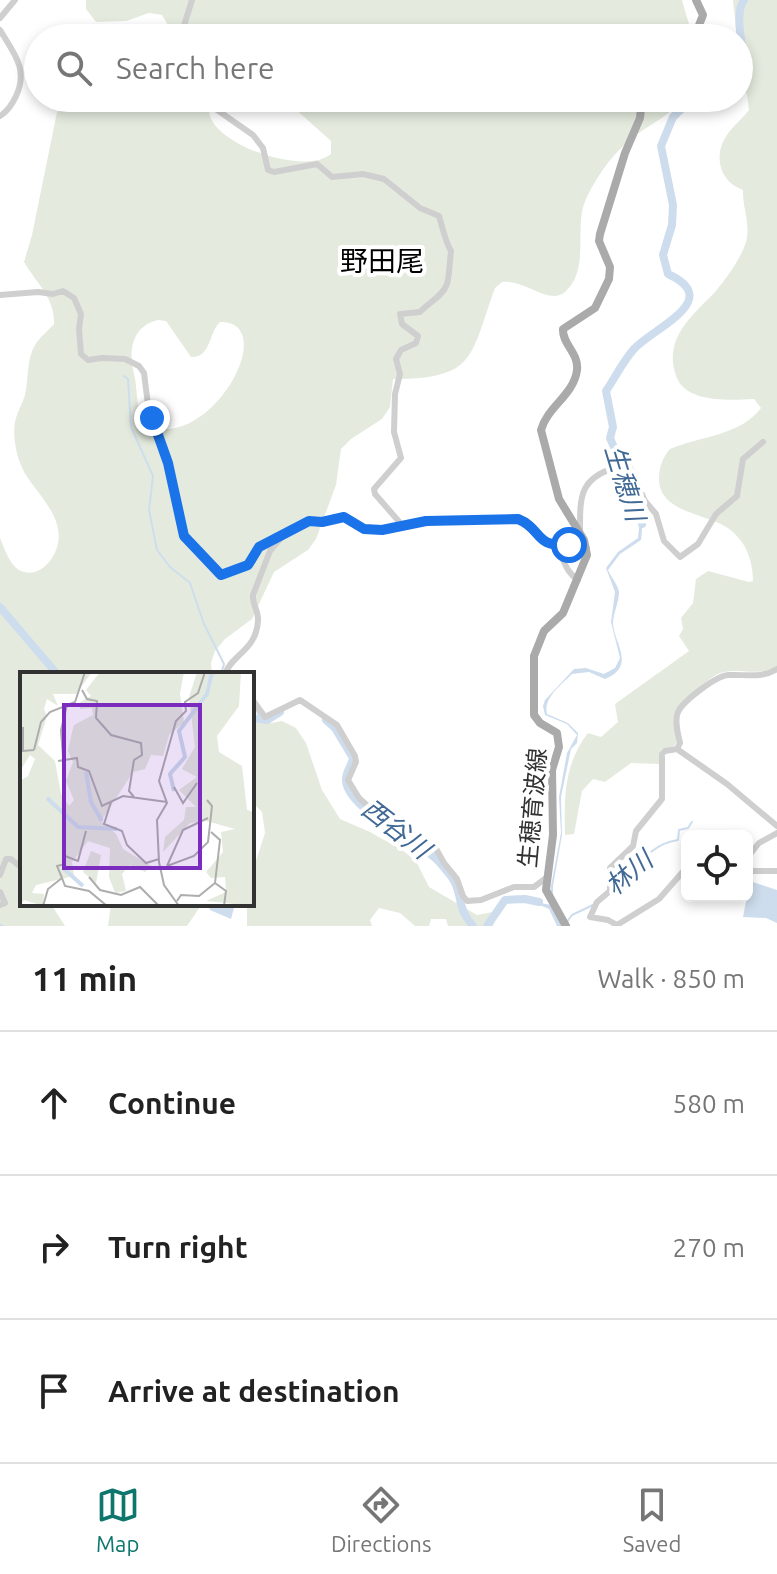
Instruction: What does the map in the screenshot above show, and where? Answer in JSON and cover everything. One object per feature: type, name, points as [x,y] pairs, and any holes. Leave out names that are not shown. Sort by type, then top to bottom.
[{"type":"main road","points":[[696,0],[703,15],[702,24]]},
{"type":"main road","points":[[587,548],[559,499],[541,430],[576,375],[575,354],[564,338],[563,329],[595,308],[609,279],[610,267],[599,241],[600,234],[641,112]]},
{"type":"main road","name":"生穂育波線","points":[[566,925],[549,898],[546,878],[553,835],[552,770],[559,739],[557,733],[540,723],[534,715],[534,656],[541,636],[563,613],[587,558],[587,548]]},
{"type":"street","points":[[0,18],[15,0]]},
{"type":"street","points":[[184,24],[192,0]]},
{"type":"street","points":[[0,30],[21,69],[15,99],[0,116]]},
{"type":"street","points":[[218,112],[246,127],[253,135],[263,148],[268,170],[274,172],[317,164],[332,177],[368,175],[390,182],[417,205],[439,216],[446,233],[445,242],[451,251],[447,284],[420,312],[400,314],[402,324],[418,336],[416,343],[401,350],[396,359],[400,374],[395,394],[394,432],[401,455],[374,489],[402,525]]},
{"type":"street","points":[[0,295],[69,293],[81,314],[81,354],[88,360],[125,359],[141,369],[157,438],[168,463],[184,536],[217,574],[225,575],[241,569],[253,561],[259,547],[305,522],[322,522],[340,517],[364,529],[391,530],[426,521],[518,519],[530,526],[539,538],[555,546],[561,553],[567,572],[578,580]]},
{"type":"street","points":[[629,466],[645,501],[653,509],[664,541],[680,557],[700,541],[716,514],[733,502],[741,483],[743,459],[751,449],[763,442]]},
{"type":"street","points":[[580,533],[579,504],[583,490],[602,473],[617,467]]},
{"type":"street","points":[[225,672],[254,638],[258,617],[252,602],[253,595],[269,552],[282,536]]},
{"type":"street","points":[[555,546],[568,544],[587,548]]},
{"type":"street","points":[[677,749],[680,743],[677,713],[709,684],[725,675],[765,675],[777,669]]},
{"type":"street","points":[[254,702],[265,717],[300,700],[330,719],[355,756],[356,762],[348,780],[359,798],[381,818],[434,845],[457,879],[467,901],[481,900],[514,887],[534,887],[546,878]]},
{"type":"street","points":[[681,874],[659,899],[617,925],[590,917],[597,903],[610,891],[611,866],[633,846],[636,831],[662,799],[662,754],[665,751],[677,749],[727,784],[777,826]]},
{"type":"street","points":[[753,850],[759,843],[777,833]]},
{"type":"street","points":[[0,875],[6,859],[20,866]]},
{"type":"street","points":[[753,871],[777,871]]},
{"type":"street","points":[[0,892],[5,903],[0,905]]},
{"type":"shaded area","points":[[86,0],[682,0],[689,24],[167,24],[162,15],[149,13],[126,21],[96,22],[86,9]]},
{"type":"shaded area","points":[[733,0],[777,0],[777,667],[763,671],[720,673],[702,685],[676,711],[673,722],[677,742],[661,750],[659,764],[631,763],[605,782],[593,779],[582,791],[574,834],[565,835],[567,781],[580,745],[588,733],[601,737],[618,722],[615,704],[689,651],[679,636],[683,629],[681,618],[693,603],[696,579],[708,571],[753,581],[749,557],[738,537],[717,522],[674,505],[661,489],[659,478],[662,462],[670,449],[731,430],[761,408],[754,399],[710,398],[689,392],[676,376],[673,362],[673,350],[682,329],[728,276],[747,238],[743,190],[728,181],[720,159],[727,135],[747,112],[753,112],[753,24],[736,24]]},
{"type":"shaded area","points":[[57,112],[209,112],[216,126],[231,139],[251,150],[297,161],[316,160],[331,154],[331,141],[299,112],[669,112],[622,147],[596,180],[582,210],[577,272],[565,292],[552,296],[519,284],[502,282],[495,288],[474,347],[456,368],[420,378],[393,379],[390,407],[382,419],[341,449],[336,485],[316,539],[308,550],[274,572],[252,619],[225,639],[215,651],[212,672],[20,672],[20,906],[52,906],[65,926],[0,926],[0,538],[12,564],[19,570],[33,572],[49,562],[59,534],[54,516],[24,472],[14,432],[25,395],[31,354],[37,342],[54,324],[52,306],[24,262]],"holes":[[[166,321],[191,357],[206,350],[220,322],[236,326],[243,338],[243,354],[236,374],[208,410],[189,423],[168,429],[153,427],[142,416],[138,405],[132,357],[137,334],[149,323]]]},
{"type":"shaded area","points":[[254,719],[271,723],[282,721],[296,728],[306,743],[322,790],[340,819],[402,850],[416,861],[429,887],[477,915],[493,912],[496,918],[493,926],[448,926],[446,919],[431,919],[429,926],[415,926],[400,913],[379,908],[370,920],[372,926],[247,926],[247,906],[254,906],[254,867],[265,833],[262,812],[254,804]]},
{"type":"shaded area","points":[[111,906],[201,906],[187,926],[108,926]]},
{"type":"water","name":"生穂川","points":[[641,510],[641,540],[620,554],[608,570],[619,592],[613,624],[621,654],[620,668],[605,679],[589,672],[572,674],[554,692],[546,708],[547,714],[568,723],[578,733],[577,743],[571,749],[561,797],[562,835],[553,896],[563,926],[557,926],[549,909],[530,901],[551,905],[551,886],[561,833],[559,797],[567,753],[577,735],[567,724],[545,715],[543,706],[545,700],[574,669],[586,668],[604,674],[615,668],[620,658],[611,622],[615,592],[606,568],[618,552],[638,538]]},
{"type":"water","points":[[753,882],[777,890],[777,923],[766,918],[743,917],[746,902],[753,902]]},
{"type":"water","points":[[209,906],[234,906],[231,919],[210,910]]},
{"type":"waterway","name":"生穂川","points":[[739,24],[744,0]]},
{"type":"waterway","name":"生穂川","points":[[642,524],[637,501],[610,438],[613,427],[606,391],[634,349],[687,304],[689,294],[684,284],[668,274],[663,255],[672,225],[673,205],[661,146],[673,117],[678,112]]},
{"type":"waterway","points":[[124,376],[128,379],[131,427],[153,476],[149,510],[157,550],[170,567],[190,583],[204,624],[224,664],[222,672]]},
{"type":"waterway","name":"西谷川","points":[[0,607],[55,672]]},
{"type":"waterway","points":[[255,708],[260,717]]},
{"type":"waterway","name":"西谷川","points":[[254,718],[267,720],[280,712]]},
{"type":"waterway","name":"西谷川","points":[[326,720],[335,728],[353,758],[346,778],[350,791],[369,812],[441,864],[455,882],[464,912],[473,926]]},
{"type":"waterway","name":"林川","points":[[611,892],[649,853],[678,840],[679,830],[688,828],[692,822]]},
{"type":"waterway","name":"西谷川","points":[[487,926],[505,900],[539,902]]},
{"type":"waterway","name":"林川","points":[[566,923],[572,915],[593,905]]},
{"type":"district","name":"野田尾","points":[[382,261]]},
{"type":"route","points":[[152,418],[168,463],[184,536],[217,574],[225,575],[248,565],[264,543],[300,524],[340,517],[360,528],[382,530],[426,521],[518,519],[529,524],[539,538],[555,546],[569,545]]}]
